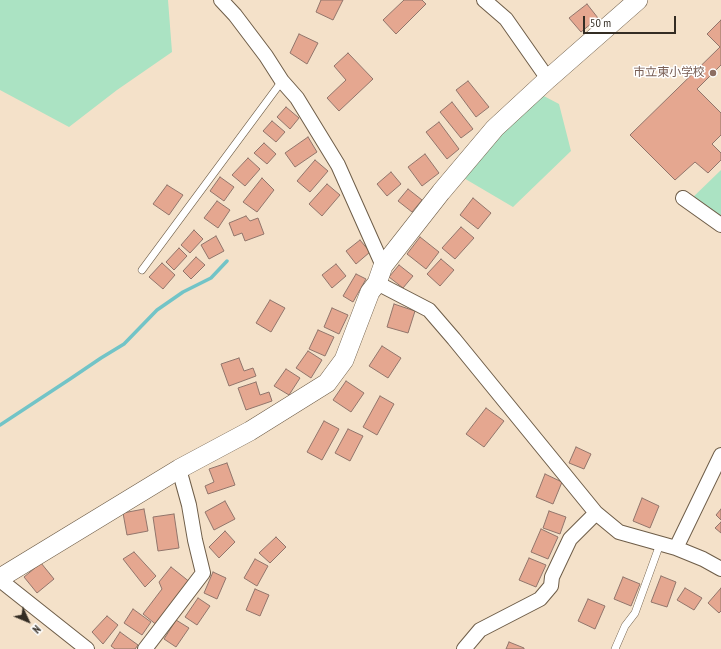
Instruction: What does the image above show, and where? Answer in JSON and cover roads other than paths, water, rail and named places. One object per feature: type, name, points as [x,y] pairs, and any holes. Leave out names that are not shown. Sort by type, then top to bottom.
[{"type":"street","points":[[221,0],[235,15],[266,56],[282,81],[296,98],[338,165],[380,275],[429,310],[454,338],[596,514],[618,532],[676,548],[721,569]]},
{"type":"street","points":[[484,0],[506,19],[548,79]]},
{"type":"street","points":[[87,649],[0,579],[179,469],[250,431],[327,383],[344,360],[370,292],[380,275],[441,192],[494,128],[638,0]]},
{"type":"street","points":[[683,198],[721,225]]},
{"type":"street","points":[[676,548],[721,455]]},
{"type":"street","points":[[145,649],[203,573],[194,540],[189,504],[179,469]]},
{"type":"street","points":[[464,649],[480,630],[540,598],[551,586],[552,577],[570,539],[596,514]]},
{"type":"lane","points":[[142,270],[282,81]]},
{"type":"lane","points":[[615,649],[625,626],[635,613],[660,544]]},
{"type":"waterway","points":[[0,425],[124,344],[157,310],[183,292],[211,278],[227,261]]},
{"type":"place","name":"市立東小学校","points":[[713,73]]}]
